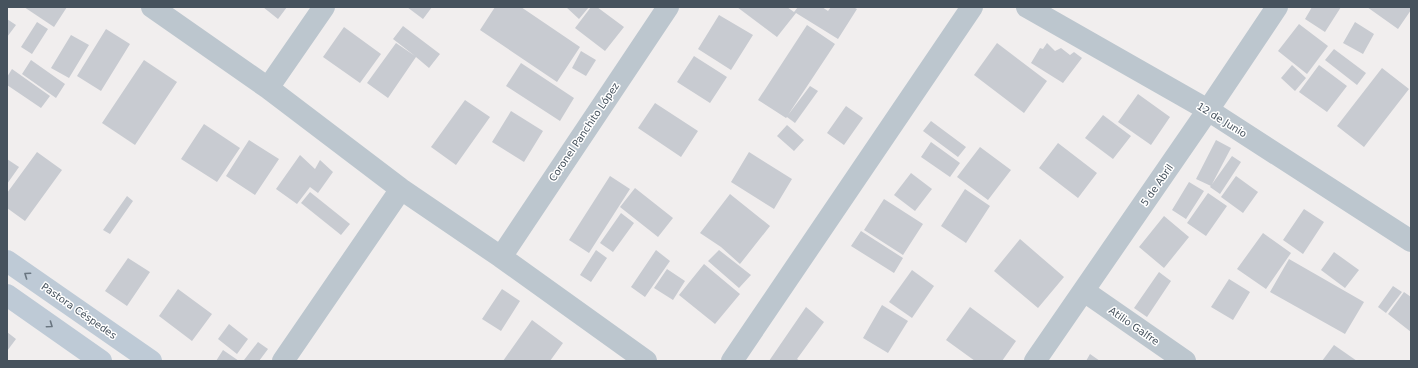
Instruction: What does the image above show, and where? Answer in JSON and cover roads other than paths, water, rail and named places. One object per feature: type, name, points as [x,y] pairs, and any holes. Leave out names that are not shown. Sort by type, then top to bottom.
[{"type":"main road","name":"Pastora Céspedes","points":[[8,263],[151,361]]},
{"type":"main road","points":[[7,295],[101,361]]},
{"type":"street","points":[[152,7],[268,88],[401,189],[501,257],[646,361]]},
{"type":"street","points":[[268,88],[324,7]]},
{"type":"street","name":"Coronel Panchito López","points":[[501,257],[668,7]]},
{"type":"street","points":[[732,361],[972,7]]},
{"type":"street","name":"12 de Junio","points":[[1027,7],[1208,110],[1411,241]]},
{"type":"street","name":"5 de Abril","points":[[1035,361],[1277,7]]},
{"type":"street","points":[[282,361],[401,189]]},
{"type":"street","name":"Atilio Galfre","points":[[1084,291],[1185,361]]}]
